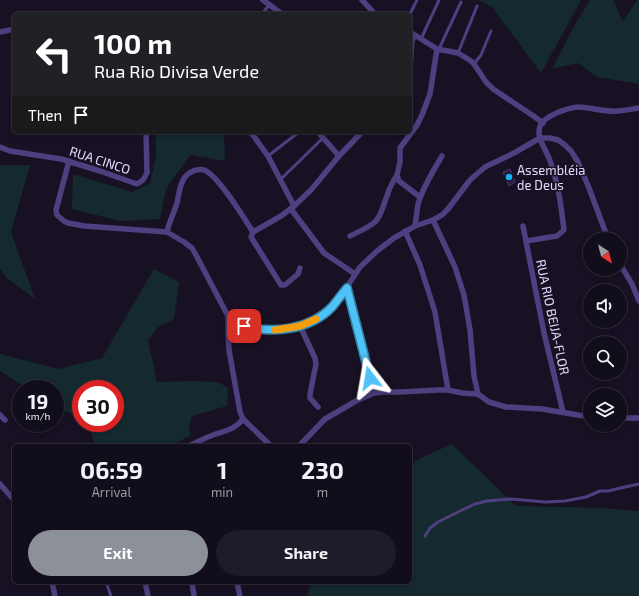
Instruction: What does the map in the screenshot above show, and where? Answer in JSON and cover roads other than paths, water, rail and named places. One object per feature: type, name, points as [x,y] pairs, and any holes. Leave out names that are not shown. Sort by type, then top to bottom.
[{"type":"street","points":[[263,0],[279,12]]},
{"type":"street","points":[[362,0],[373,12]]},
{"type":"street","points":[[0,32],[12,30]]},
{"type":"street","points":[[412,33],[438,49],[458,53],[471,61],[492,89],[543,122]]},
{"type":"street","points":[[412,132],[422,115],[430,94],[438,49]]},
{"type":"street","points":[[526,241],[557,236],[564,230],[560,198],[556,181],[540,138],[540,126],[543,122],[549,116],[578,107],[612,111],[639,108]]},
{"type":"street","name":"RUA CINCO","points":[[0,147],[10,151],[69,161],[137,184],[143,180],[147,173],[146,134]]},
{"type":"street","points":[[252,134],[268,156],[292,207],[324,253],[355,274]]},
{"type":"street","points":[[320,134],[339,156]]},
{"type":"street","points":[[300,268],[298,274],[285,285],[281,285],[251,237],[253,232],[264,227],[292,207],[311,190],[339,156],[360,134]]},
{"type":"street","points":[[350,236],[369,227],[376,222],[380,216],[386,196],[397,175],[400,162],[400,148],[410,134]]},
{"type":"street","points":[[69,161],[56,210],[59,218],[68,223],[84,226],[167,232],[192,248],[228,316],[238,323],[250,328],[278,330],[300,326],[318,318],[331,308],[347,288],[360,267],[368,259],[405,231],[442,215],[463,188],[478,172],[485,167],[540,138],[558,140],[571,151],[578,162],[605,232]]},
{"type":"street","points":[[415,226],[420,198],[442,156]]},
{"type":"street","points":[[167,232],[169,223],[178,202],[182,182],[185,176],[197,169],[204,170],[218,181],[253,232]]},
{"type":"street","points":[[397,175],[399,181],[420,198]]},
{"type":"street","points":[[433,220],[455,267],[464,295],[470,330],[474,376],[478,394]]},
{"type":"street","name":"RUA RIO BEIJA-FLOR","points":[[524,226],[544,333],[563,412]]},
{"type":"street","points":[[405,231],[420,265],[435,312],[448,390]]},
{"type":"street","points":[[627,276],[639,301]]},
{"type":"street","points":[[347,288],[374,393]]},
{"type":"street","points":[[228,316],[229,350],[240,412],[243,419],[269,444]]},
{"type":"street","points":[[300,326],[315,358],[316,364],[310,398],[318,407]]},
{"type":"street","points":[[301,444],[325,419],[356,401],[374,393],[448,390],[462,394],[478,394],[489,402],[506,407],[542,409],[583,416]]},
{"type":"street","points":[[0,415],[5,420]]},
{"type":"street","points":[[627,418],[639,418]]},
{"type":"street","points":[[193,444],[236,426],[243,419]]},
{"type":"street","points":[[0,484],[12,498]]},
{"type":"street","points":[[52,584],[55,596]]},
{"type":"street","points":[[145,584],[148,596]]},
{"type":"street","points":[[192,584],[194,596]]},
{"type":"street","points":[[237,584],[240,596]]},
{"type":"lane","points":[[411,12],[417,0]]},
{"type":"lane","points":[[421,39],[439,0]]},
{"type":"lane","points":[[438,49],[461,2]]},
{"type":"lane","points":[[264,12],[269,5]]},
{"type":"lane","points":[[458,53],[477,6]]},
{"type":"lane","points":[[474,64],[481,55],[491,31]]},
{"type":"lane","points":[[412,58],[413,42],[416,35]]},
{"type":"lane","points":[[268,156],[296,134]]},
{"type":"lane","points":[[280,180],[323,138]]},
{"type":"lane","points":[[425,536],[430,528],[438,522],[475,504],[487,501],[511,499],[544,502],[565,501],[586,497],[600,491],[608,491],[639,484]]},
{"type":"lane","points":[[107,584],[111,596]]},
{"type":"place","name":"Assembléia de Deus","points":[[509,177]]}]
